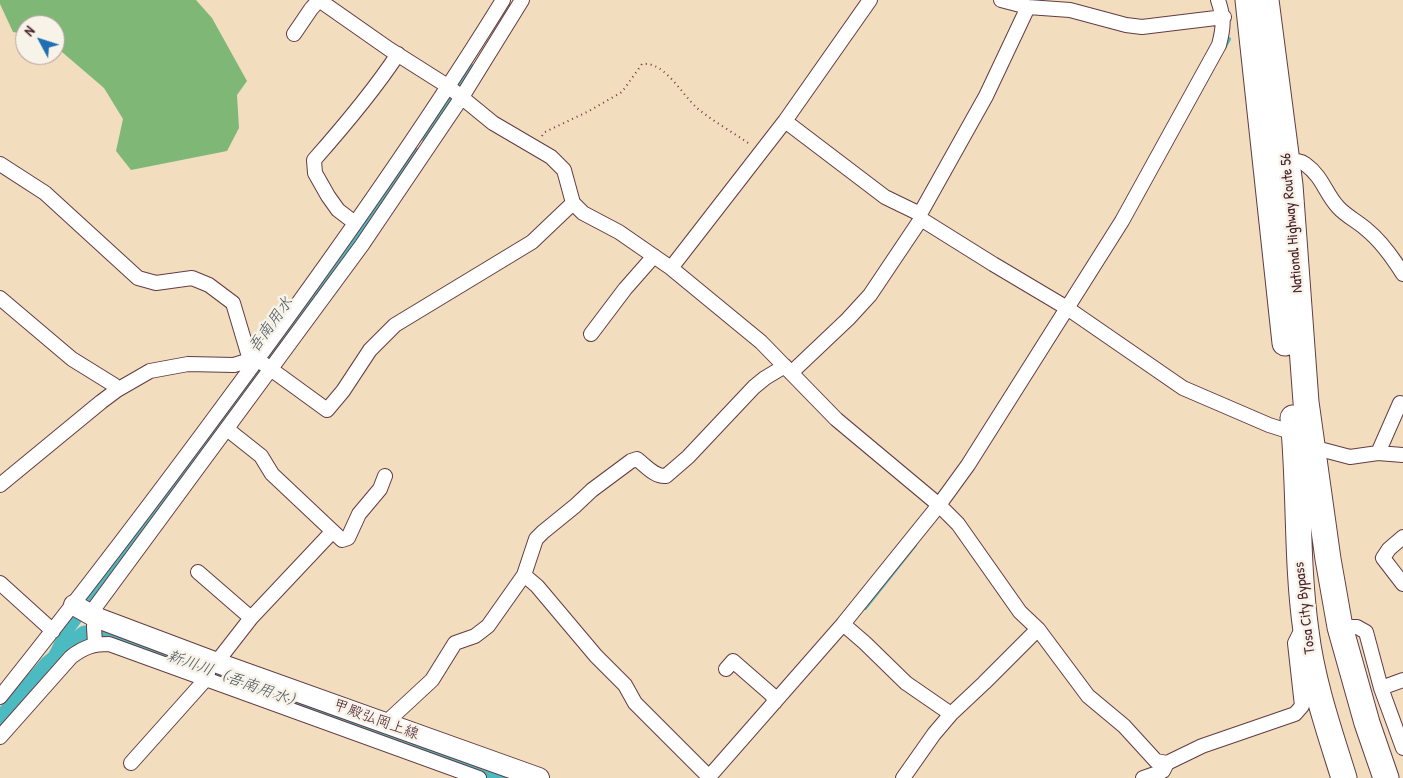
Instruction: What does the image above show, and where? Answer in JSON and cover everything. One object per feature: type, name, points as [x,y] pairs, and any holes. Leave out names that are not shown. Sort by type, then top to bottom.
[{"type":"highway","name":"National Highway Route 56","points":[[1248,0],[1303,440]]},
{"type":"highway","name":"National Highway Route 56","points":[[1266,0],[1287,161],[1306,402],[1303,440]]},
{"type":"highway","name":"Tosa City Bypass","points":[[1303,440],[1340,627],[1386,778]]},
{"type":"highway","name":"Tosa City Bypass","points":[[1303,440],[1299,561],[1306,631],[1314,677],[1344,778]]},
{"type":"main road","name":"甲殿弘岡上線","points":[[88,622],[210,669],[388,724],[539,778]]},
{"type":"street","points":[[294,34],[319,0],[456,92],[493,123],[551,157],[564,170],[573,203],[583,213],[619,232],[671,268],[762,342],[836,419],[939,505],[958,524],[1020,612],[1038,629],[1088,696],[1124,726],[1156,761],[1168,763]]},
{"type":"street","points":[[0,738],[71,657],[84,648],[88,622],[96,606],[227,429],[262,363],[362,245],[456,92],[503,0]]},
{"type":"street","points":[[0,697],[53,631],[88,622],[355,223],[456,92],[522,0]]},
{"type":"street","points":[[671,268],[785,121],[870,0]]},
{"type":"street","points":[[1001,0],[1028,7],[1070,10],[1126,25],[1142,27],[1224,17]]},
{"type":"street","points":[[524,575],[537,586],[596,656],[625,685],[635,703],[708,778],[843,624],[939,505],[968,465],[1122,221],[1219,45],[1224,17],[1218,0]]},
{"type":"street","points":[[388,724],[391,718],[432,680],[455,643],[475,636],[488,626],[524,575],[536,539],[542,532],[592,490],[631,461],[637,459],[656,474],[662,477],[666,476],[688,457],[765,378],[788,370],[848,319],[870,295],[920,217],[986,96],[1028,7]]},
{"type":"street","points":[[355,223],[338,210],[328,196],[315,173],[314,160],[349,121],[384,76],[398,54]]},
{"type":"street","points":[[785,121],[885,197],[1067,308],[1183,388],[1303,440],[1350,457],[1378,453],[1403,455]]},
{"type":"street","points":[[1287,161],[1304,163],[1320,178],[1333,202],[1340,210],[1380,242],[1403,274]]},
{"type":"street","points":[[0,164],[45,193],[138,278],[156,283],[192,278],[208,285],[234,303],[262,363],[327,410],[343,392],[370,350],[395,325],[532,242],[573,203]]},
{"type":"street","points":[[591,334],[625,289],[654,256]]},
{"type":"street","points":[[0,298],[72,358],[114,385],[117,390]]},
{"type":"street","points":[[0,485],[117,390],[150,371],[188,364],[234,365],[262,363]]},
{"type":"street","points":[[1378,453],[1400,403]]},
{"type":"street","points":[[227,429],[261,456],[272,474],[342,540],[348,538],[360,514],[380,489],[385,476]]},
{"type":"street","points":[[131,763],[251,618],[332,532]]},
{"type":"street","points":[[1403,536],[1389,549],[1383,558],[1403,584]]},
{"type":"street","points":[[198,572],[251,618]]},
{"type":"street","points":[[0,583],[53,631]]},
{"type":"street","points":[[843,624],[906,683],[951,714]]},
{"type":"street","points":[[1340,627],[1357,627],[1366,632],[1381,688],[1403,748]]},
{"type":"street","points":[[903,778],[934,734],[951,714],[1038,629]]},
{"type":"street","points":[[1143,778],[1163,771],[1168,763],[1202,746],[1295,714],[1302,706],[1295,643],[1299,636],[1306,631]]},
{"type":"street","points":[[726,669],[733,661],[772,695],[775,702]]},
{"type":"street","points":[[210,669],[333,724],[479,778]]},
{"type":"street","points":[[1381,688],[1403,680]]},
{"type":"path","points":[[532,146],[545,132],[587,112],[622,92],[642,64],[649,63],[656,66],[679,86],[696,107],[761,152]]},
{"type":"green space","points":[[0,0],[196,0],[212,18],[247,81],[237,95],[239,128],[227,151],[131,170],[116,151],[123,119],[104,88],[65,55],[65,15],[15,15],[15,32],[13,32],[0,4]]},
{"type":"waterway","points":[[1224,48],[1229,39]]},
{"type":"waterway","name":"吾南用水","points":[[427,137],[471,70]]},
{"type":"waterway","name":"吾南用水","points":[[49,666],[65,634],[416,154]]},
{"type":"waterway","points":[[865,608],[915,545]]},
{"type":"waterway","name":"新川川（吾南用水）","points":[[0,723],[49,666],[85,636],[111,634],[499,778]]}]
